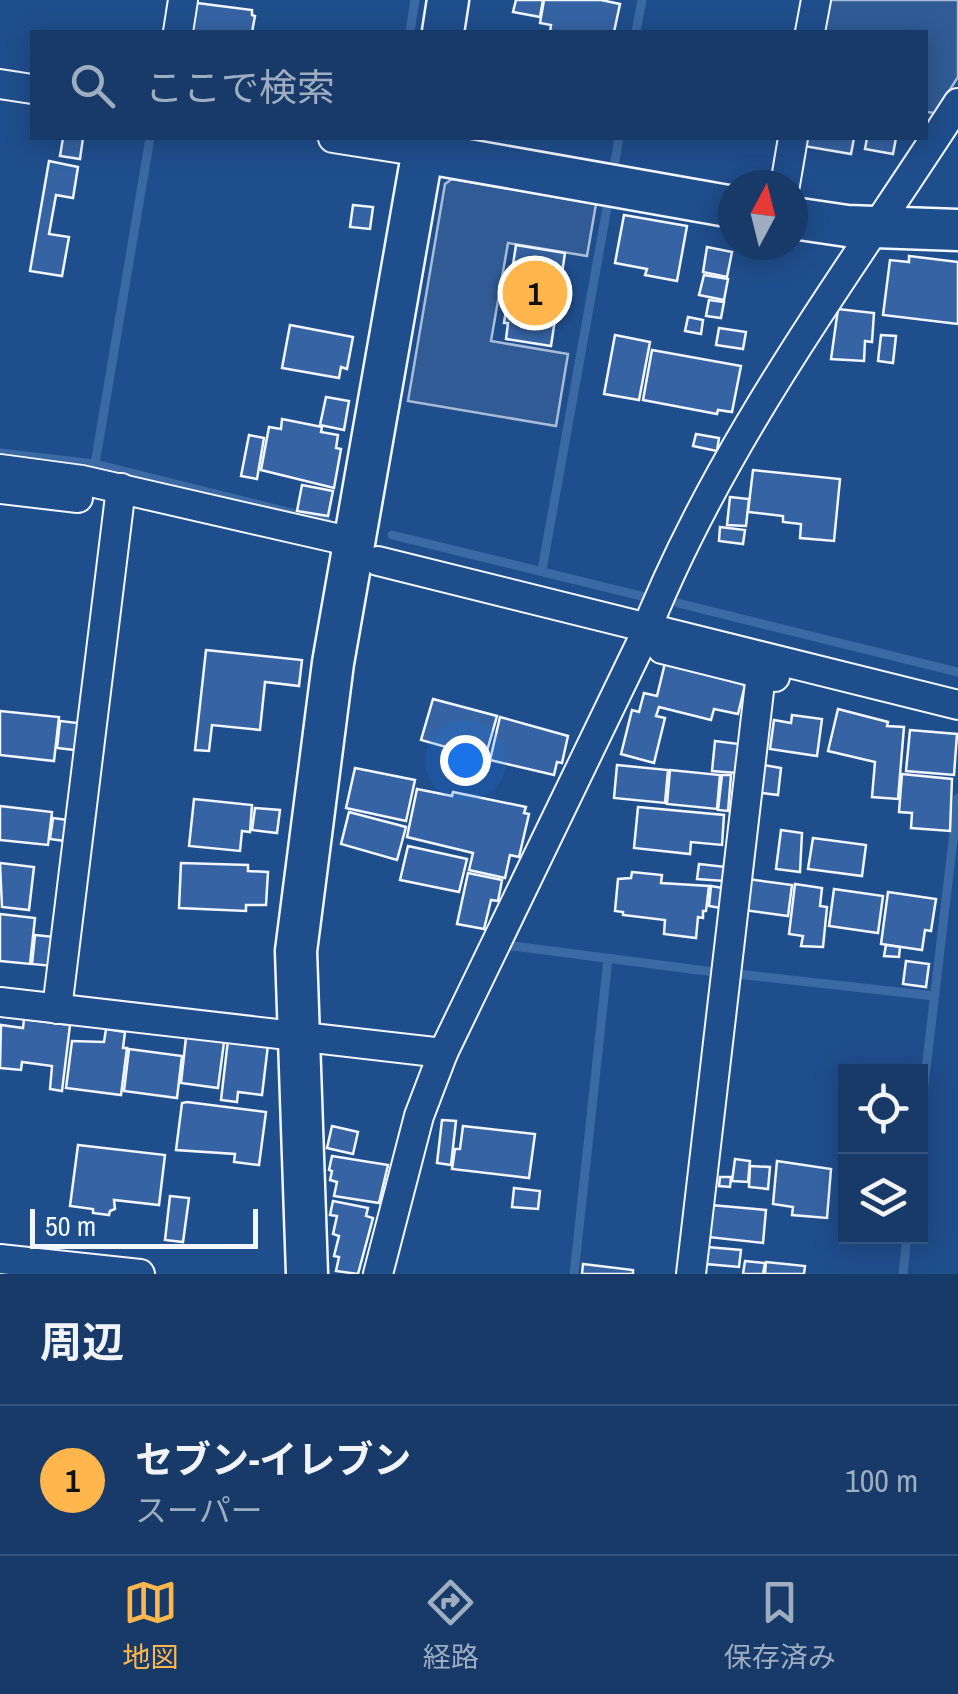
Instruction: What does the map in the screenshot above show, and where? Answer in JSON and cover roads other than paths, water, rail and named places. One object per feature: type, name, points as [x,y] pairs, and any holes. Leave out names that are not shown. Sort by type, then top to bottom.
[{"type":"street","points":[[178,30],[183,0]]},
{"type":"street","points":[[442,30],[448,0]]},
{"type":"street","points":[[810,30],[816,0]]},
{"type":"street","points":[[0,84],[30,89]]},
{"type":"street","points":[[378,1274],[419,1116],[443,1053],[738,443],[958,102]]},
{"type":"street","points":[[360,140],[424,145],[718,204]]},
{"type":"street","points":[[788,170],[793,140]]},
{"type":"street","points":[[308,1274],[296,951],[333,663],[424,145]]},
{"type":"street","points":[[808,220],[848,226],[958,230]]},
{"type":"street","points":[[0,469],[42,473],[120,497],[353,551],[644,635],[761,674],[958,720]]},
{"type":"street","points":[[0,490],[120,497]]},
{"type":"street","points":[[57,1009],[120,497]]},
{"type":"street","points":[[644,635],[958,705]]},
{"type":"street","points":[[691,1274],[761,674]]},
{"type":"street","points":[[0,1002],[443,1053]]},
{"type":"street","points":[[0,1259],[140,1274]]},
{"type":"waterway","points":[[410,30],[415,0]]},
{"type":"waterway","points":[[636,30],[642,0]]},
{"type":"waterway","points":[[95,464],[150,140]]},
{"type":"waterway","points":[[614,167],[619,140]]},
{"type":"waterway","points":[[542,570],[607,208]]},
{"type":"waterway","points":[[0,453],[95,464],[327,522]]},
{"type":"waterway","points":[[392,535],[645,597]]},
{"type":"waterway","points":[[678,603],[957,672]]},
{"type":"waterway","points":[[927,1064],[958,798]]},
{"type":"waterway","points":[[513,946],[714,972]]},
{"type":"waterway","points":[[574,1274],[608,959]]},
{"type":"waterway","points":[[737,974],[935,996]]},
{"type":"waterway","points":[[903,1274],[906,1244]]},
{"type":"place","name":"セブン-イレブン","points":[[535,293]]}]
